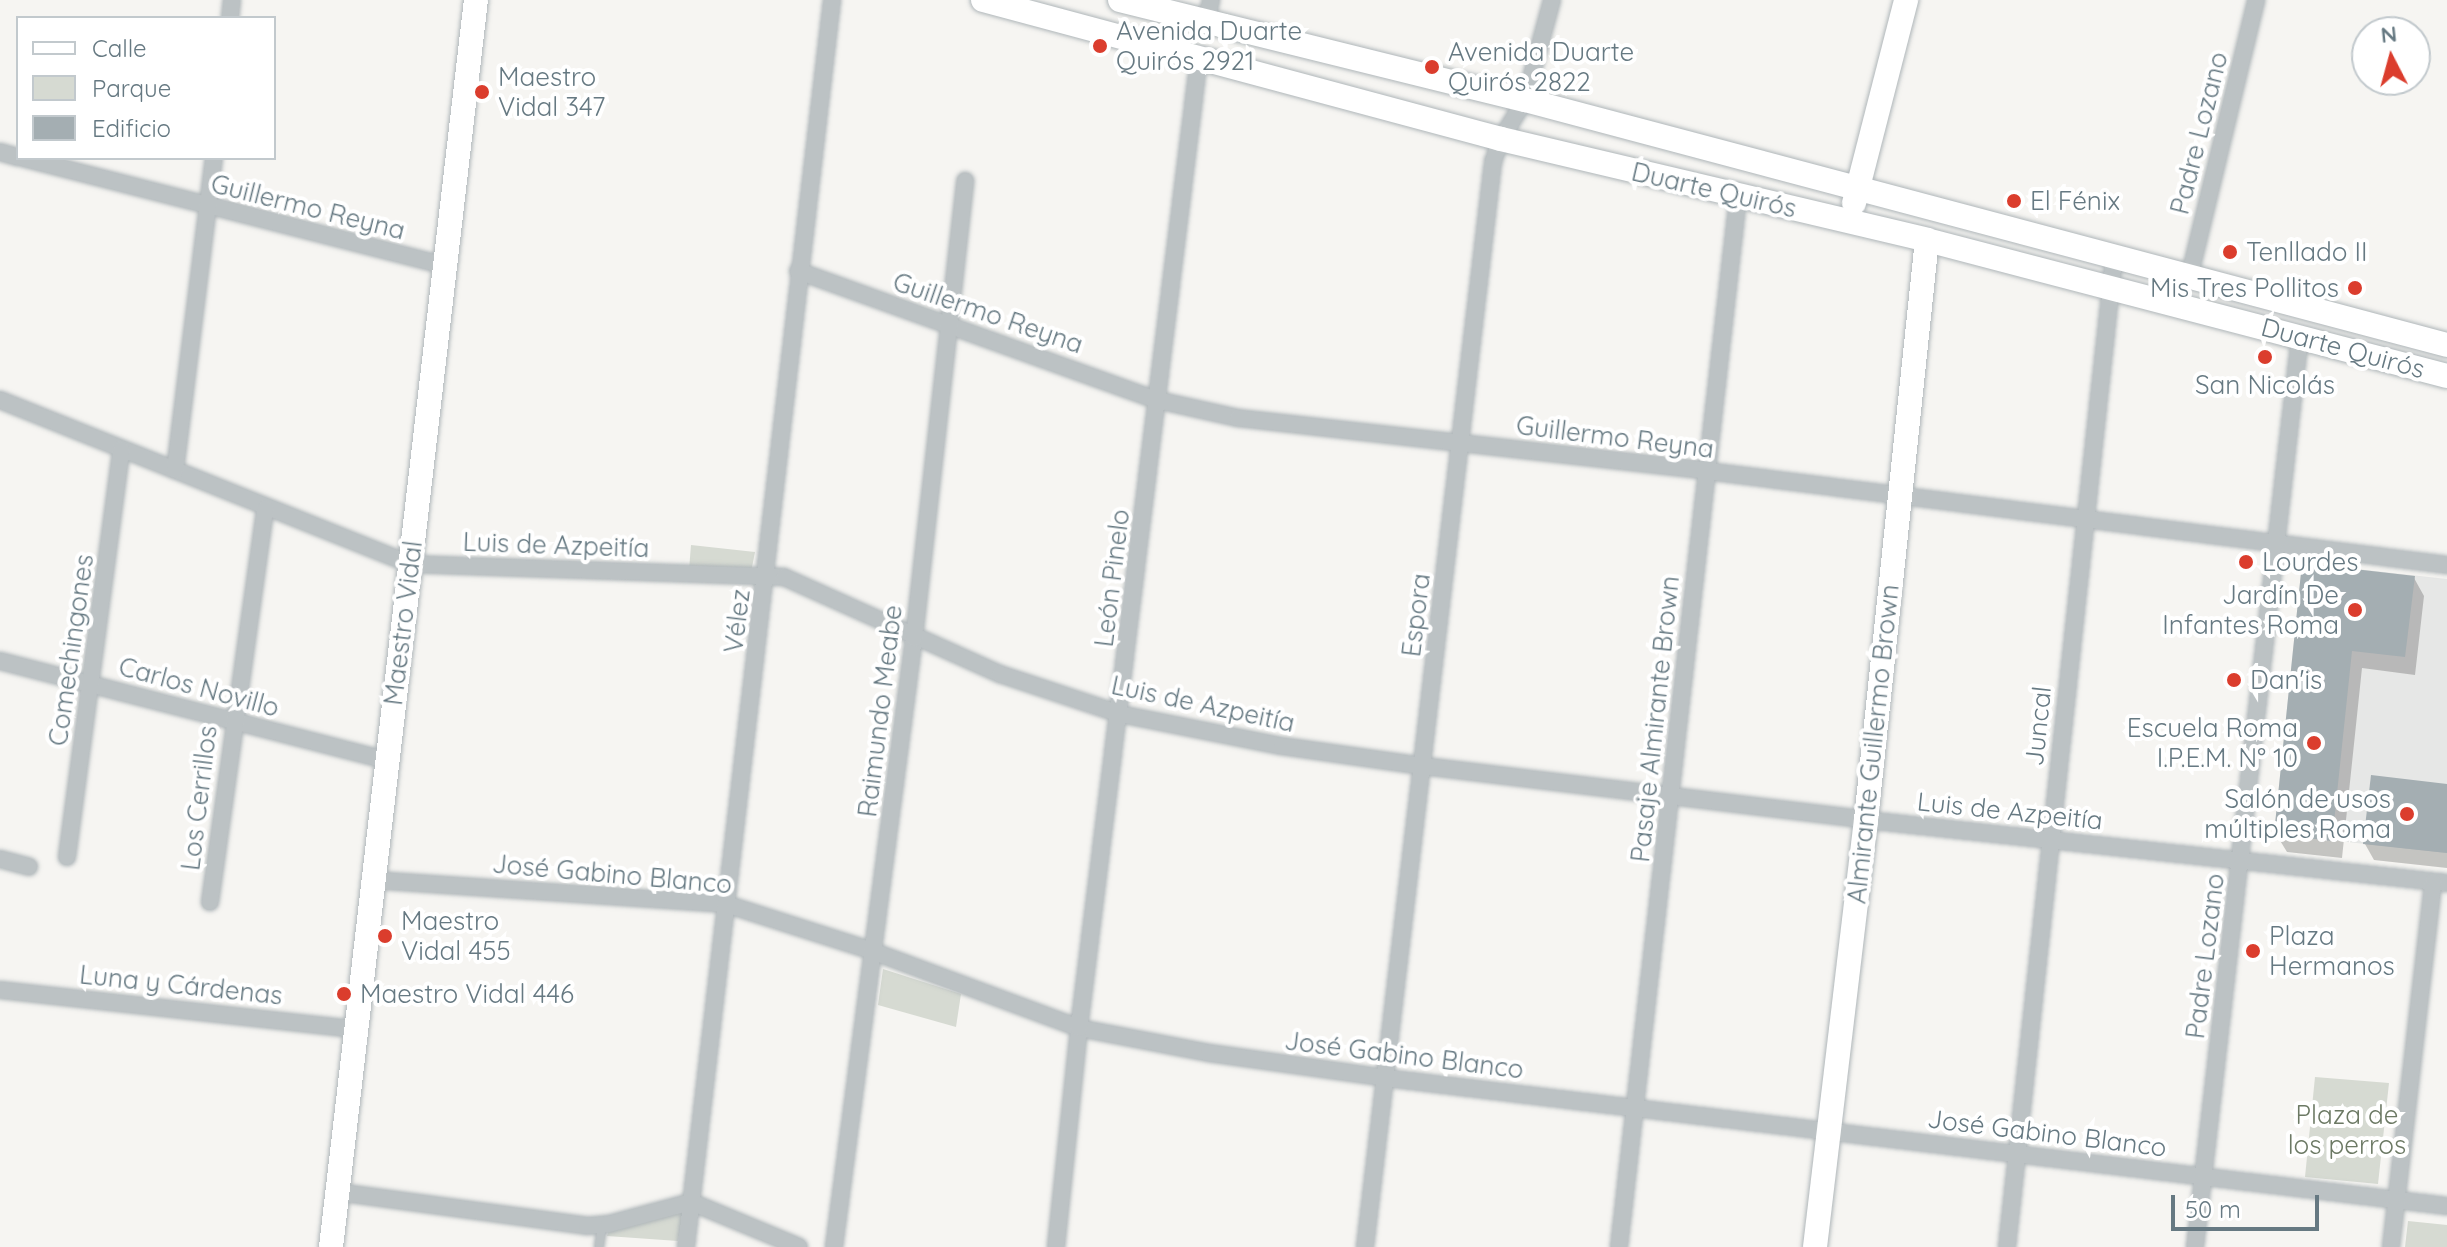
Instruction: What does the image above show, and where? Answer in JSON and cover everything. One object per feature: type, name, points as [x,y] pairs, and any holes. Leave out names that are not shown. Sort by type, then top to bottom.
[{"type":"main road","name":"Maestro Vidal","points":[[331,1247],[385,760],[476,0]]},
{"type":"main road","name":"Duarte Quirós","points":[[983,0],[1501,139],[1927,240],[2447,376]]},
{"type":"main road","name":"Duarte Quirós","points":[[1120,0],[1209,11],[1857,190],[2447,345]]},
{"type":"main road","points":[[1849,222],[1906,0]]},
{"type":"main road","name":"Almirante Guillermo Brown","points":[[1815,1247],[1866,820],[1927,240]]},
{"type":"street","name":"Vélez","points":[[686,1247],[832,0]]},
{"type":"street","name":"Espora","points":[[1365,1247],[1493,162],[1501,139],[1525,100],[1552,0]]},
{"type":"street","name":"Padre Lozano","points":[[2189,278],[2256,0]]},
{"type":"street","name":"León Pinelo","points":[[1056,1247],[1079,1028],[1199,57]]},
{"type":"street","name":"Guillermo Reyna","points":[[31,160],[443,265]]},
{"type":"street","points":[[175,470],[214,160]]},
{"type":"street","name":"Raimundo Meabe","points":[[834,1247],[914,638],[965,181]]},
{"type":"street","name":"Pasaje Almirante Brown","points":[[1619,1247],[1738,197]]},
{"type":"street","name":"Juncal","points":[[2007,1247],[2108,288],[2114,259]]},
{"type":"street","name":"Guillermo Reyna","points":[[798,271],[1157,400],[1283,425],[1707,471],[2447,565]]},
{"type":"street","name":"Padre Lozano","points":[[2195,1247],[2300,337]]},
{"type":"street","name":"Luis de Azpeitía","points":[[0,400],[265,509],[410,564],[767,575],[793,581],[914,638],[1011,678],[1120,714],[1282,746],[1423,766],[1866,820],[2440,882]]},
{"type":"street","name":"Comechingones","points":[[67,857],[121,450]]},
{"type":"street","name":"Los Cerrillos","points":[[210,902],[265,509]]},
{"type":"street","name":"Carlos Novillo","points":[[0,661],[385,760]]},
{"type":"street","points":[[0,859],[29,867]]},
{"type":"street","name":"José Gabino Blanco","points":[[373,880],[726,904],[872,951],[1079,1028],[1209,1053],[1386,1078],[2447,1206]]},
{"type":"street","points":[[2391,1247],[2440,882]]},
{"type":"street","name":"Luna y Cárdenas","points":[[0,990],[356,1029]]},
{"type":"street","points":[[337,1192],[569,1225],[602,1225],[691,1202],[799,1247]]},
{"type":"lane","points":[[599,1247],[602,1225]]},
{"type":"shaded area","points":[[2302,563],[2447,579],[2447,853],[2274,834]]},
{"type":"green space","points":[[691,545],[755,552],[751,572],[689,570]]},
{"type":"green space","points":[[883,969],[961,994],[956,1027],[878,1005]]},
{"type":"green space","name":"Plaza de los perros","points":[[2315,1077],[2389,1083],[2378,1184],[2305,1177]]},
{"type":"green space","points":[[683,1212],[678,1241],[607,1236],[609,1230]]},
{"type":"green space","points":[[2408,1221],[2447,1225],[2447,1247],[2405,1247]]},
{"type":"building","points":[[2302,563],[2415,576],[2405,657],[2352,651],[2332,841],[2274,834]]},
{"type":"building","name":"Salón de usos múltiples Roma","points":[[2371,775],[2447,784],[2447,853],[2363,844]]},
{"type":"place","name":"Avenida Duarte Quirós 2921","points":[[1100,46]]},
{"type":"place","name":"Avenida Duarte Quirós 2822","points":[[1432,67]]},
{"type":"place","name":"Maestro Vidal 347","points":[[482,92]]},
{"type":"place","name":"El Fénix","points":[[2014,201]]},
{"type":"place","name":"Tenllado II","points":[[2230,252]]},
{"type":"place","name":"Mis Tres Pollitos","points":[[2355,288]]},
{"type":"place","name":"San Nicolás","points":[[2265,357]]},
{"type":"place","name":"Lourdes","points":[[2246,562]]},
{"type":"place","name":"Jardín De Infantes Roma","points":[[2355,610]]},
{"type":"place","name":"Dan'is","points":[[2234,680]]},
{"type":"place","name":"Escuela Roma I.P.E.M. N° 10","points":[[2314,743]]},
{"type":"place","name":"Salón de usos múltiples Roma","points":[[2407,814]]},
{"type":"place","name":"Maestro Vidal 455","points":[[385,936]]},
{"type":"place","name":"Plaza Hermanos","points":[[2253,951]]},
{"type":"place","name":"Maestro Vidal 446","points":[[344,994]]}]
